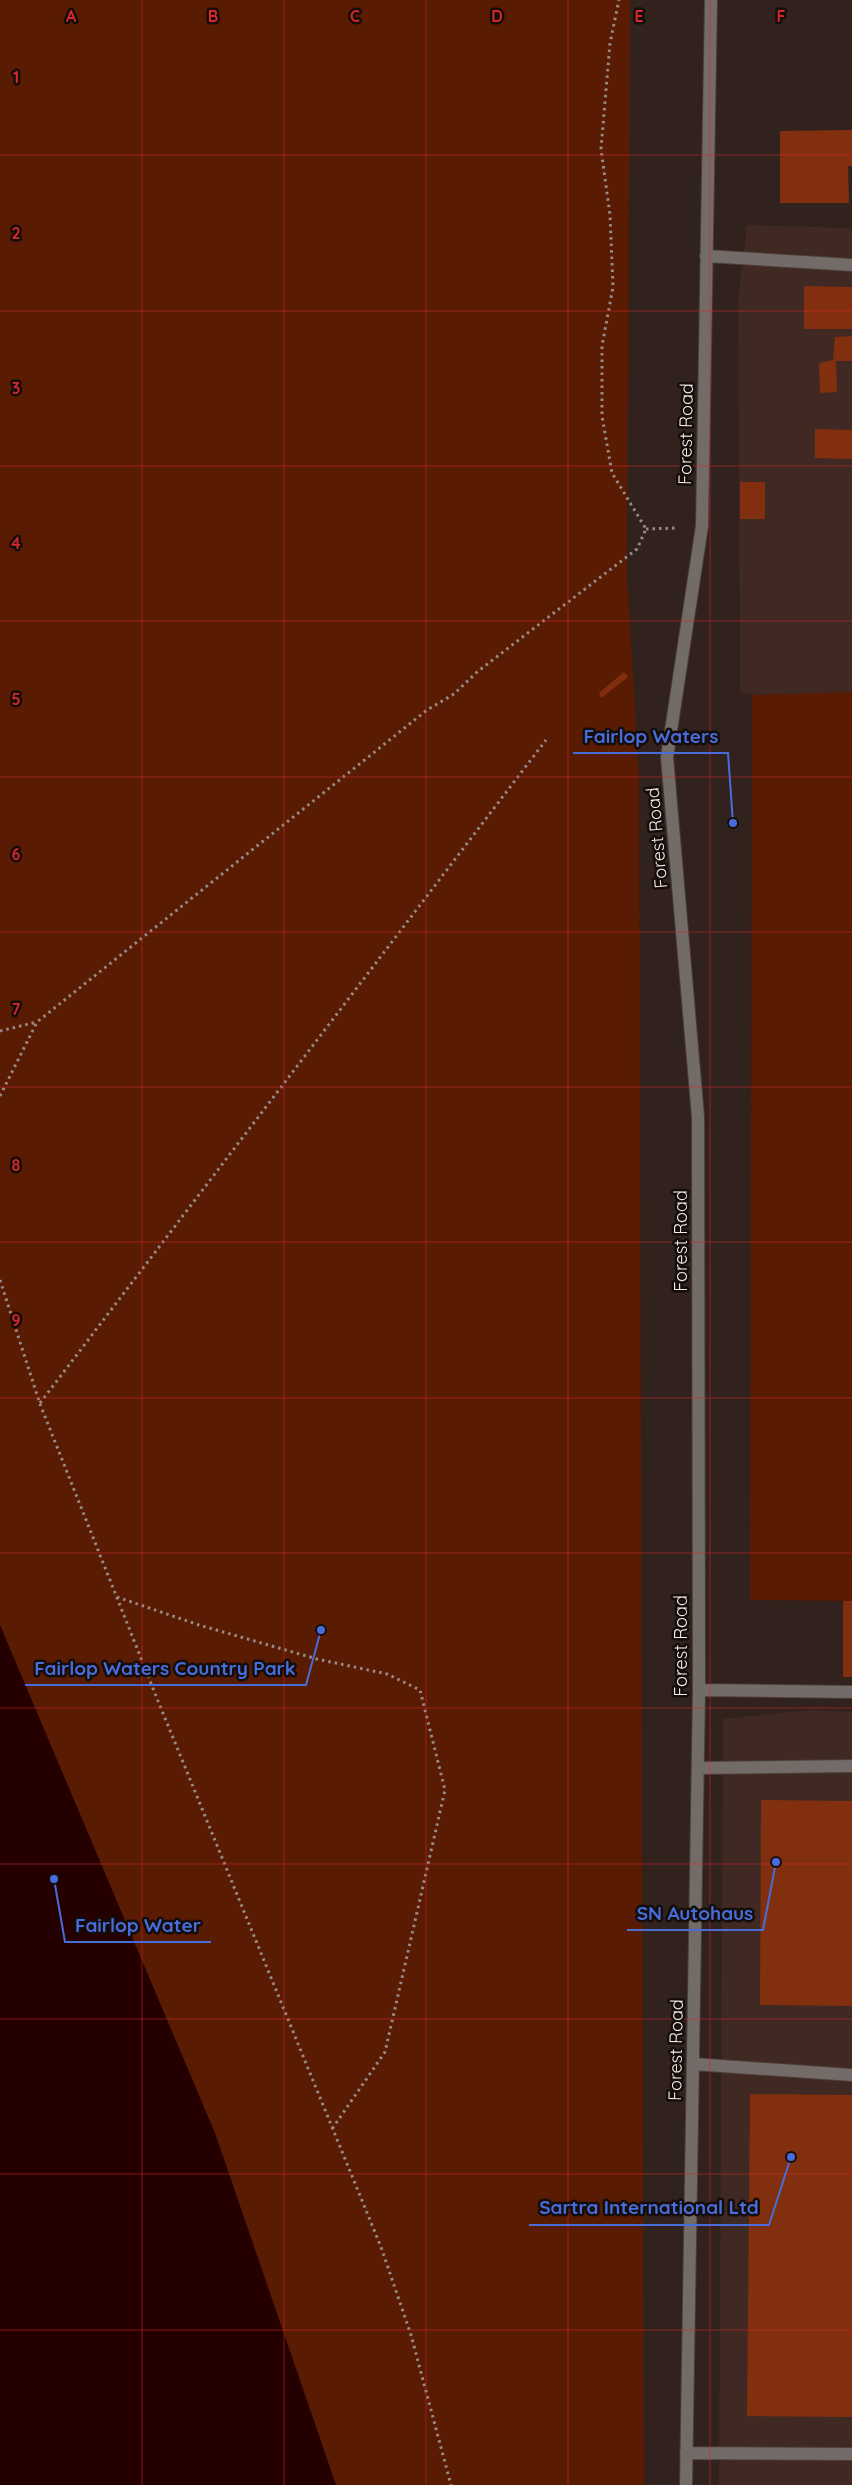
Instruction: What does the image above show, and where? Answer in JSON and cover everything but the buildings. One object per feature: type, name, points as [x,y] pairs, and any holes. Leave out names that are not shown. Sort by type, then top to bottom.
[{"type":"street","name":"Forest Road","points":[[686,2485],[699,1690],[698,1117],[667,757],[702,526],[711,0]]},
{"type":"street","points":[[706,256],[852,266]]},
{"type":"street","points":[[699,1690],[852,1692]]},
{"type":"street","points":[[698,1768],[852,1766]]},
{"type":"street","points":[[693,2064],[852,2075]]},
{"type":"street","points":[[686,2453],[852,2454]]},
{"type":"path","points":[[0,1096],[37,1022],[427,710],[454,694],[477,672],[637,549],[646,529],[612,473],[602,416],[602,346],[613,287],[610,214],[601,149],[610,43],[619,0]]},
{"type":"path","points":[[40,1404],[546,740]]},
{"type":"path","points":[[0,1031],[37,1022]]},
{"type":"path","points":[[0,1280],[40,1404],[116,1597],[381,2247],[411,2335],[451,2485]]},
{"type":"path","points":[[116,1597],[200,1625],[299,1654],[387,1674],[420,1690],[445,1790],[385,2052],[332,2129]]},
{"type":"shaded area","points":[[0,0],[630,0],[627,576],[639,775],[644,2485],[0,2485]]},
{"type":"shaded area","points":[[747,225],[852,228],[852,692],[752,695],[740,692],[738,300]]},
{"type":"shaded area","points":[[852,692],[852,1601],[750,1600],[752,695]]},
{"type":"shaded area","points":[[0,1625],[215,2133],[336,2485],[0,2485]]},
{"type":"shaded area","points":[[810,1710],[852,1712],[852,2485],[719,2485],[723,1719]]},
{"type":"place","name":"Fairlop Waters","points":[[733,823]]},
{"type":"place","name":"Fairlop Waters Country Park","points":[[321,1630]]},
{"type":"place","name":"SN Autohaus","points":[[776,1862]]},
{"type":"place","name":"Fairlop Water","points":[[54,1879]]},
{"type":"place","name":"Sartra International Ltd","points":[[791,2157]]}]
